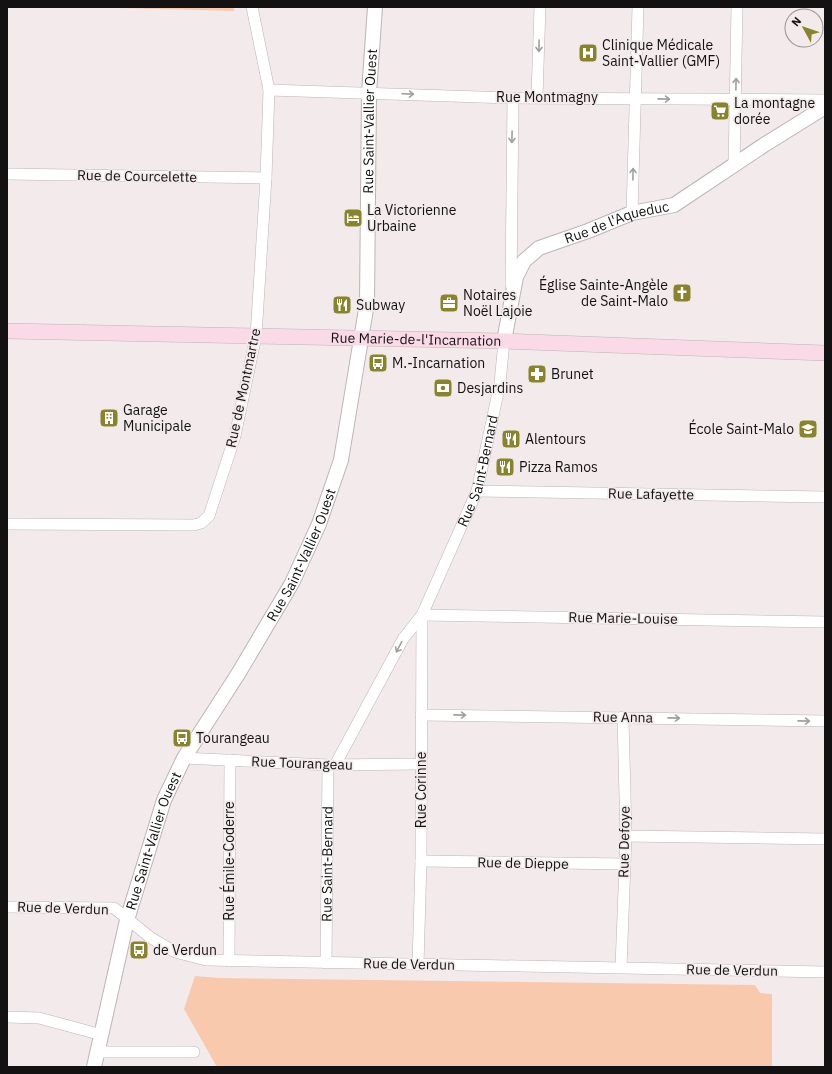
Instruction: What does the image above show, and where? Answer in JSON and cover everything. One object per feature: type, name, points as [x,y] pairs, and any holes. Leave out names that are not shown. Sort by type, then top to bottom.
[{"type":"main road","name":"Rue Marie-de-l'Incarnation","points":[[7,331],[256,336],[361,340],[504,341],[825,353]]},
{"type":"street","name":"Rue de Montmartre","points":[[7,524],[194,525],[201,523],[209,516],[235,436],[256,336],[266,178],[269,90],[252,7]]},
{"type":"street","name":"Rue Saint-Vallier Ouest","points":[[94,1067],[127,920],[164,800],[184,758],[266,628],[294,578],[320,524],[341,460],[367,303],[369,93],[375,7]]},
{"type":"street","points":[[537,96],[540,7]]},
{"type":"street","points":[[632,213],[638,7]]},
{"type":"street","points":[[734,165],[737,7]]},
{"type":"street","name":"Rue Montmagny","points":[[269,90],[513,98],[537,96],[736,100],[825,100]]},
{"type":"street","name":"Rue Saint-Bernard","points":[[326,963],[331,765],[403,639],[422,615],[477,491],[500,383],[504,341],[512,300],[513,98]]},
{"type":"street","name":"Rue de l'Aqueduc","points":[[512,300],[516,277],[524,261],[538,248],[588,231],[632,213],[674,205],[825,107]]},
{"type":"street","name":"Rue de Courcelette","points":[[7,174],[266,178]]},
{"type":"street","name":"Rue Lafayette","points":[[477,491],[825,497]]},
{"type":"street","name":"Rue Marie-Louise","points":[[422,615],[825,622]]},
{"type":"street","name":"Rue Corinne","points":[[418,965],[421,861],[420,764],[422,615]]},
{"type":"street","name":"Rue Anna","points":[[421,715],[825,721]]},
{"type":"street","name":"Rue Defoye","points":[[621,967],[626,836],[623,717]]},
{"type":"street","name":"Rue Tourangeau","points":[[184,758],[331,765],[420,764]]},
{"type":"street","name":"Rue Émile-Coderre","points":[[229,961],[230,760]]},
{"type":"street","points":[[626,836],[825,839]]},
{"type":"street","name":"Rue de Dieppe","points":[[421,861],[625,864]]},
{"type":"street","name":"Rue de Verdun","points":[[7,907],[114,908],[127,920],[175,952],[206,960],[825,972]]},
{"type":"street","points":[[7,1017],[39,1018],[102,1035]]},
{"type":"street","points":[[98,1052],[194,1052]]},
{"type":"shaded area","points":[[234,7],[234,11],[121,8]]},
{"type":"shaded area","points":[[195,976],[219,978],[755,985],[760,993],[772,994],[772,1067],[217,1067],[184,1009]]},
{"type":"place","name":"Clinique Médicale Saint-Vallier (GMF)","points":[[588,53]]},
{"type":"place","name":"La montagne dorée","points":[[720,111]]},
{"type":"place","name":"La Victorienne Urbaine","points":[[353,218]]},
{"type":"place","name":"Église Sainte-Angèle de Saint-Malo","points":[[682,293]]},
{"type":"place","name":"Notaires Noël Lajoie","points":[[449,303]]},
{"type":"place","name":"Subway","points":[[342,305]]},
{"type":"place","name":"M.-Incarnation","points":[[378,363]]},
{"type":"place","name":"Brunet","points":[[537,374]]},
{"type":"place","name":"Desjardins","points":[[443,388]]},
{"type":"place","name":"Garage Municipale","points":[[109,418]]},
{"type":"place","name":"École Saint-Malo","points":[[808,429]]},
{"type":"place","name":"Alentours","points":[[511,439]]},
{"type":"place","name":"Pizza Ramos","points":[[505,467]]},
{"type":"place","name":"Tourangeau","points":[[182,738]]},
{"type":"place","name":"de Verdun","points":[[139,950]]}]
